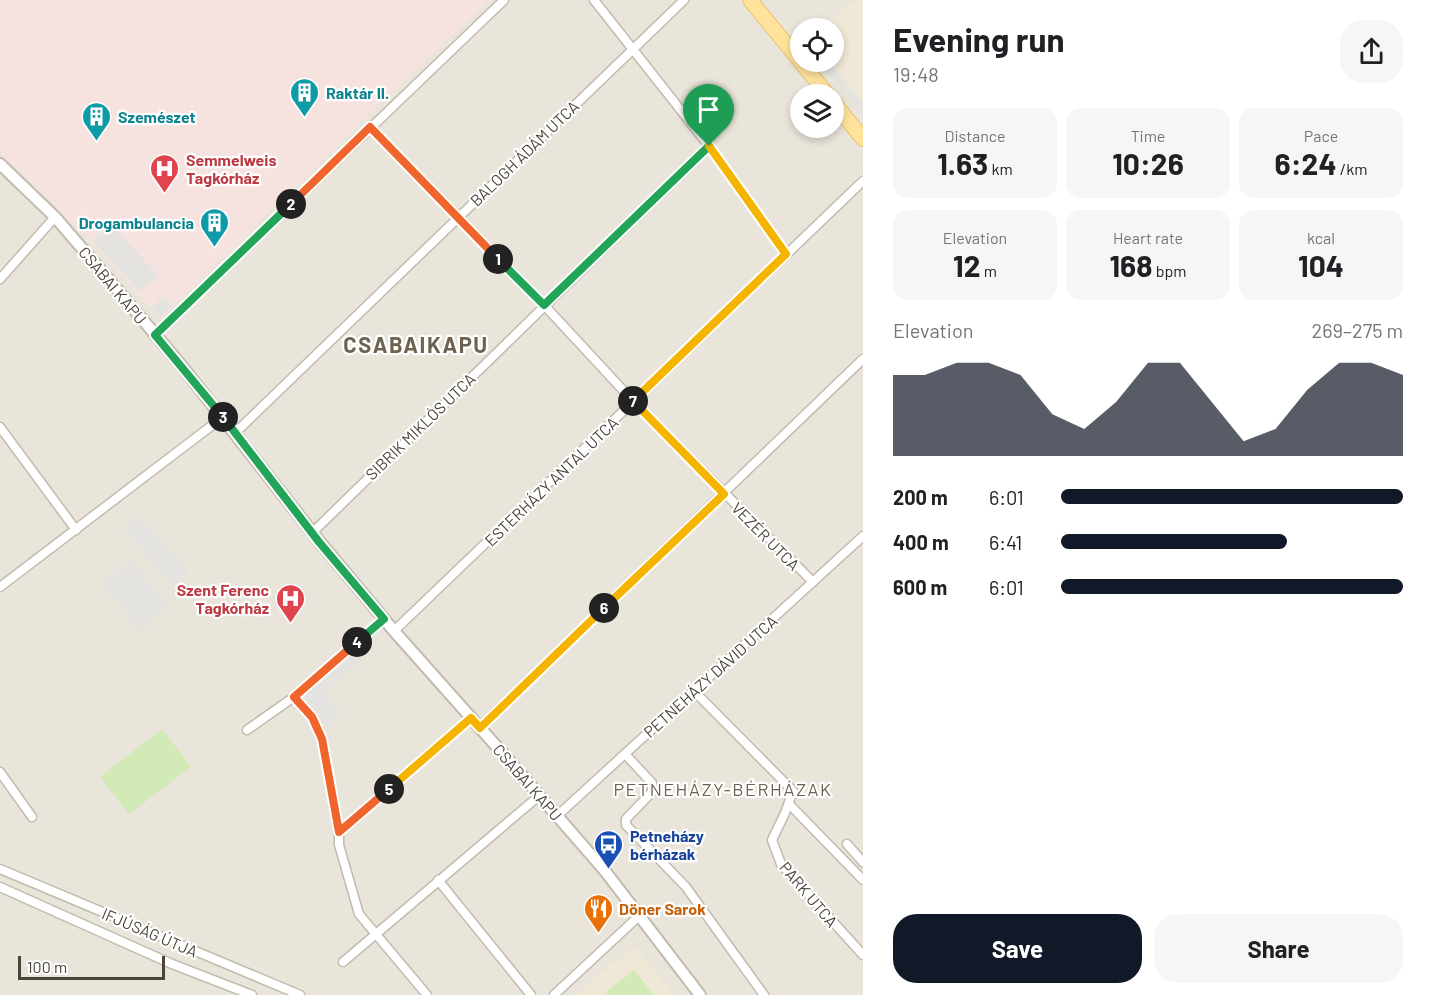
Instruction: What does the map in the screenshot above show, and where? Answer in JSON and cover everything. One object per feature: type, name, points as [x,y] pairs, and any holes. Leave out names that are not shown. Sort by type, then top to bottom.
[{"type":"main road","points":[[750,0],[819,84]]},
{"type":"main road","points":[[844,115],[863,139]]},
{"type":"street","points":[[155,335],[504,0]]},
{"type":"street","points":[[594,0],[709,146],[786,254]]},
{"type":"street","name":"BALOGH ÁDÁM UTCA","points":[[235,433],[684,0]]},
{"type":"street","name":"VEZÉR UTCA","points":[[370,127],[544,305],[633,401],[813,582]]},
{"type":"street","name":"SIBRIK MIKLÓS UTCA","points":[[312,532],[709,146]]},
{"type":"street","name":"CSABAI KAPU","points":[[0,164],[55,217],[155,335],[394,631],[605,871],[700,995]]},
{"type":"street","name":"ESTERHÁZY ANTAL UTCA","points":[[394,631],[863,181]]},
{"type":"street","points":[[0,279],[55,217]]},
{"type":"street","points":[[480,728],[863,359]]},
{"type":"street","points":[[0,587],[223,417]]},
{"type":"street","points":[[0,427],[76,530]]},
{"type":"street","name":"PETNEHÁZY DÁVID UTCA","points":[[557,816],[863,536]]},
{"type":"street","points":[[247,730],[294,697],[384,619]]},
{"type":"street","points":[[694,691],[793,791],[789,804],[863,880]]},
{"type":"street","points":[[294,697],[312,717],[322,739],[339,832],[339,844],[358,914],[427,995]]},
{"type":"street","points":[[339,832],[471,718]]},
{"type":"street","points":[[625,754],[652,783],[652,792],[626,819],[626,825],[686,887],[764,995]]},
{"type":"street","points":[[0,772],[32,817]]},
{"type":"street","points":[[342,962],[540,795]]},
{"type":"street","name":"PARK UTCA","points":[[789,804],[772,840],[781,864],[863,955]]},
{"type":"street","points":[[847,844],[863,861]]},
{"type":"street","name":"IFJÚSÁG ÚTJA","points":[[0,869],[300,995]]},
{"type":"street","points":[[438,880],[531,995]]},
{"type":"street","name":"IFJÚSÁG ÚTJA","points":[[0,887],[172,964],[252,995]]},
{"type":"street","points":[[554,995],[639,916]]},
{"type":"shaded area","points":[[0,0],[863,0],[863,995],[0,995]]},
{"type":"shaded area","name":"Semmelweis Tagkórház","points":[[0,0],[490,0],[374,109],[160,319],[85,235],[0,153]]},
{"type":"shaded area","points":[[856,0],[863,0],[863,115],[844,92],[844,84],[837,84],[827,72],[844,72],[844,18],[831,18]]},
{"type":"shaded area","points":[[827,72],[837,72],[863,103],[863,116],[844,93],[844,84],[837,84]]},
{"type":"shaded area","points":[[110,223],[158,275],[140,292],[92,240]]},
{"type":"shaded area","points":[[164,296],[173,305],[160,317],[151,308]]},
{"type":"shaded area","points":[[141,516],[189,573],[173,587],[125,530]]},
{"type":"shaded area","points":[[132,560],[168,607],[139,631],[102,583]]},
{"type":"shaded area","points":[[365,645],[371,651],[323,691],[342,714],[327,726],[303,696]]},
{"type":"shaded area","points":[[634,946],[674,995],[574,995]]},
{"type":"green space","points":[[162,729],[191,767],[129,814],[100,777]]},
{"type":"green space","points":[[634,970],[654,995],[608,995],[606,992]]},
{"type":"place","name":"Raktár II.","points":[[305,118]]},
{"type":"place","name":"Szemészet","points":[[97,142]]},
{"type":"place","name":"Semmelweis Tagkórház","points":[[165,194]]},
{"type":"place","name":"Drogambulancia","points":[[215,248]]},
{"type":"place","name":"Szent Ferenc Tagkórház","points":[[290,624]]},
{"type":"place","name":"Petneházy bérházak","points":[[609,870]]},
{"type":"place","name":"Döner Sarok","points":[[598,934]]},
{"type":"district","name":"CSABAIKAPU","points":[[416,344]]},
{"type":"district","name":"PETNEHÁZY-BÉRHÁZAK","points":[[723,789]]},
{"type":"route","points":[[370,127],[544,305],[709,146],[786,254],[633,401],[724,494],[480,728],[471,718],[339,832],[322,739],[312,717],[294,697],[384,619],[319,542],[223,417],[155,335],[370,127]]}]
